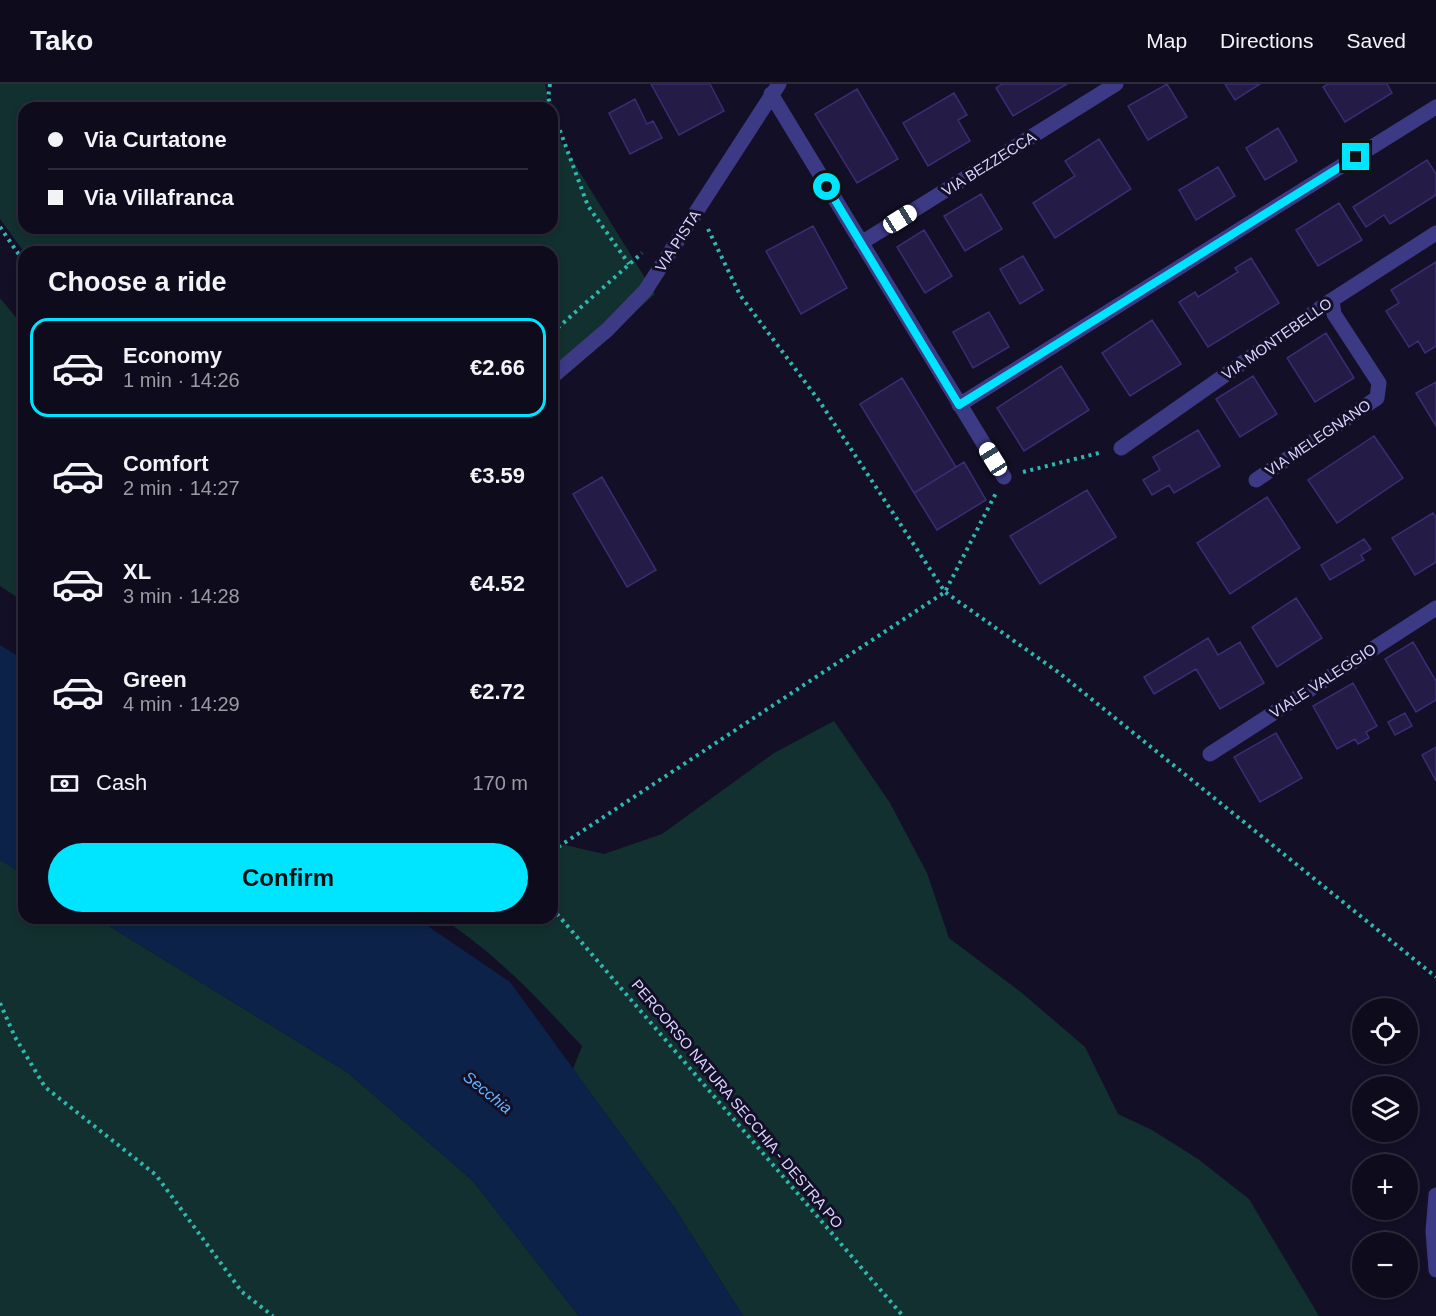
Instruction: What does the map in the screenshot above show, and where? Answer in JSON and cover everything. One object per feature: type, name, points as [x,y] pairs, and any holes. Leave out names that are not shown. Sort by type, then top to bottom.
[{"type":"street","name":"VIA BEZZECCA","points":[[861,243],[1116,84]]},
{"type":"street","points":[[775,89],[861,243],[1004,477]]},
{"type":"street","name":"VIA PISTA","points":[[558,372],[607,330],[645,291],[775,89]]},
{"type":"street","points":[[959,405],[1436,107]]},
{"type":"street","name":"VIA MONTEBELLO","points":[[1121,448],[1332,300],[1436,233]]},
{"type":"street","name":"VIA MELEGNANO","points":[[1256,480],[1377,398],[1379,382],[1334,314],[1332,300]]},
{"type":"street","name":"VIALE VALEGGIO","points":[[1210,754],[1436,608]]},
{"type":"street","points":[[1436,1195],[1433,1231],[1436,1270]]},
{"type":"path","points":[[550,84],[550,102]]},
{"type":"path","points":[[558,124],[588,206],[629,264]]},
{"type":"path","points":[[698,209],[740,295],[820,402],[945,592],[1058,672],[1436,977]]},
{"type":"path","points":[[0,227],[18,253]]},
{"type":"path","points":[[558,328],[646,250]]},
{"type":"path","points":[[558,847],[945,592],[1004,477],[1121,448]]},
{"type":"path","name":"PERCORSO NATURA SECCHIA - DESTRA PO","points":[[558,915],[903,1316]]},
{"type":"path","points":[[0,1003],[15,1037],[45,1087],[156,1175],[242,1292],[273,1316]]},
{"type":"green space","points":[[0,84],[545,84],[549,102],[18,102],[18,234],[558,234],[558,137],[655,294],[558,380],[558,246],[20,246],[0,219]]},
{"type":"green space","points":[[0,298],[18,320],[18,598],[0,586]]},
{"type":"green space","points":[[834,721],[890,803],[927,873],[949,938],[1022,993],[1085,1047],[1118,1114],[1152,1130],[1198,1159],[1249,1199],[1319,1316],[743,1316],[674,1207],[573,1069],[582,1046],[498,961],[450,924],[558,924],[558,843],[604,854],[662,834],[774,753]]},
{"type":"green space","points":[[0,860],[18,870],[18,924],[106,924],[347,1072],[472,1180],[579,1316],[0,1316]]},
{"type":"water","points":[[0,645],[18,656],[18,870],[0,860]]},
{"type":"water","name":"Secchia","points":[[106,924],[425,924],[510,982],[674,1207],[743,1316],[579,1316],[472,1180],[347,1072]]},
{"type":"building","points":[[651,84],[710,84],[724,111],[679,135]]},
{"type":"building","points":[[1002,84],[1067,84],[1013,116],[996,88]]},
{"type":"building","points":[[1167,84],[1187,117],[1148,140],[1128,106]]},
{"type":"building","points":[[1225,84],[1260,84],[1235,100]]},
{"type":"building","points":[[1328,84],[1387,84],[1392,93],[1345,122],[1323,87]]},
{"type":"building","points":[[857,89],[898,159],[857,183],[815,114]]},
{"type":"building","points":[[954,93],[967,115],[958,120],[970,141],[928,166],[903,123]]},
{"type":"building","points":[[635,99],[647,124],[653,121],[662,138],[630,154],[609,113]]},
{"type":"building","points":[[1278,128],[1297,161],[1265,180],[1246,148]]},
{"type":"building","points":[[1099,139],[1131,189],[1055,238],[1033,203],[1075,176],[1065,161]]},
{"type":"building","points":[[1427,160],[1436,174],[1436,195],[1390,224],[1384,215],[1366,227],[1353,207]]},
{"type":"building","points":[[1218,167],[1235,196],[1196,220],[1179,190]]},
{"type":"building","points":[[981,194],[1002,229],[965,251],[944,216]]},
{"type":"building","points":[[1339,203],[1362,240],[1318,266],[1296,230]]},
{"type":"building","points":[[813,226],[847,288],[801,314],[766,251]]},
{"type":"building","points":[[924,230],[952,276],[925,293],[897,247]]},
{"type":"building","points":[[1023,256],[1043,290],[1020,304],[1000,269]]},
{"type":"building","points":[[1251,258],[1279,303],[1208,347],[1179,302],[1195,292],[1198,297],[1238,272],[1235,268]]},
{"type":"building","points":[[1436,262],[1436,346],[1425,353],[1418,341],[1409,347],[1386,311],[1399,303],[1391,290]]},
{"type":"building","points":[[989,312],[1009,347],[973,368],[953,332]]},
{"type":"building","points":[[1152,320],[1181,364],[1130,396],[1102,353]]},
{"type":"building","points":[[1326,333],[1354,378],[1315,402],[1287,358]]},
{"type":"building","points":[[1061,366],[1089,410],[1024,451],[997,408]]},
{"type":"building","points":[[1253,376],[1277,414],[1240,437],[1216,399]]},
{"type":"building","points":[[902,378],[956,467],[914,493],[860,404]]},
{"type":"building","points":[[1436,382],[1436,426],[1416,393]]},
{"type":"building","points":[[1198,430],[1220,466],[1174,493],[1169,485],[1152,495],[1143,480],[1160,470],[1153,457]]},
{"type":"building","points":[[1374,436],[1403,478],[1337,523],[1308,480]]},
{"type":"building","points":[[964,462],[986,500],[937,530],[914,493]]},
{"type":"building","points":[[602,477],[656,570],[627,587],[573,494]]},
{"type":"building","points":[[1087,490],[1116,537],[1040,584],[1010,536]]},
{"type":"building","points":[[1267,497],[1300,548],[1230,594],[1197,543]]},
{"type":"building","points":[[1433,513],[1436,517],[1436,562],[1415,575],[1392,538]]},
{"type":"building","points":[[1364,539],[1371,549],[1361,555],[1364,560],[1330,580],[1321,565]]},
{"type":"building","points":[[1296,598],[1322,638],[1277,667],[1252,627]]},
{"type":"building","points":[[1208,638],[1218,655],[1240,642],[1264,683],[1220,709],[1196,669],[1154,694],[1144,677]]},
{"type":"building","points":[[1413,642],[1436,681],[1436,700],[1416,712],[1385,659]]},
{"type":"building","points":[[1353,683],[1377,726],[1366,732],[1369,738],[1358,744],[1355,739],[1337,749],[1313,706]]},
{"type":"building","points":[[1405,713],[1412,726],[1395,735],[1388,722]]},
{"type":"building","points":[[1276,733],[1302,778],[1260,802],[1234,757]]},
{"type":"building","points":[[1436,747],[1436,781],[1422,755]]},
{"type":"route","points":[[827,187],[959,405],[1356,157]]}]
